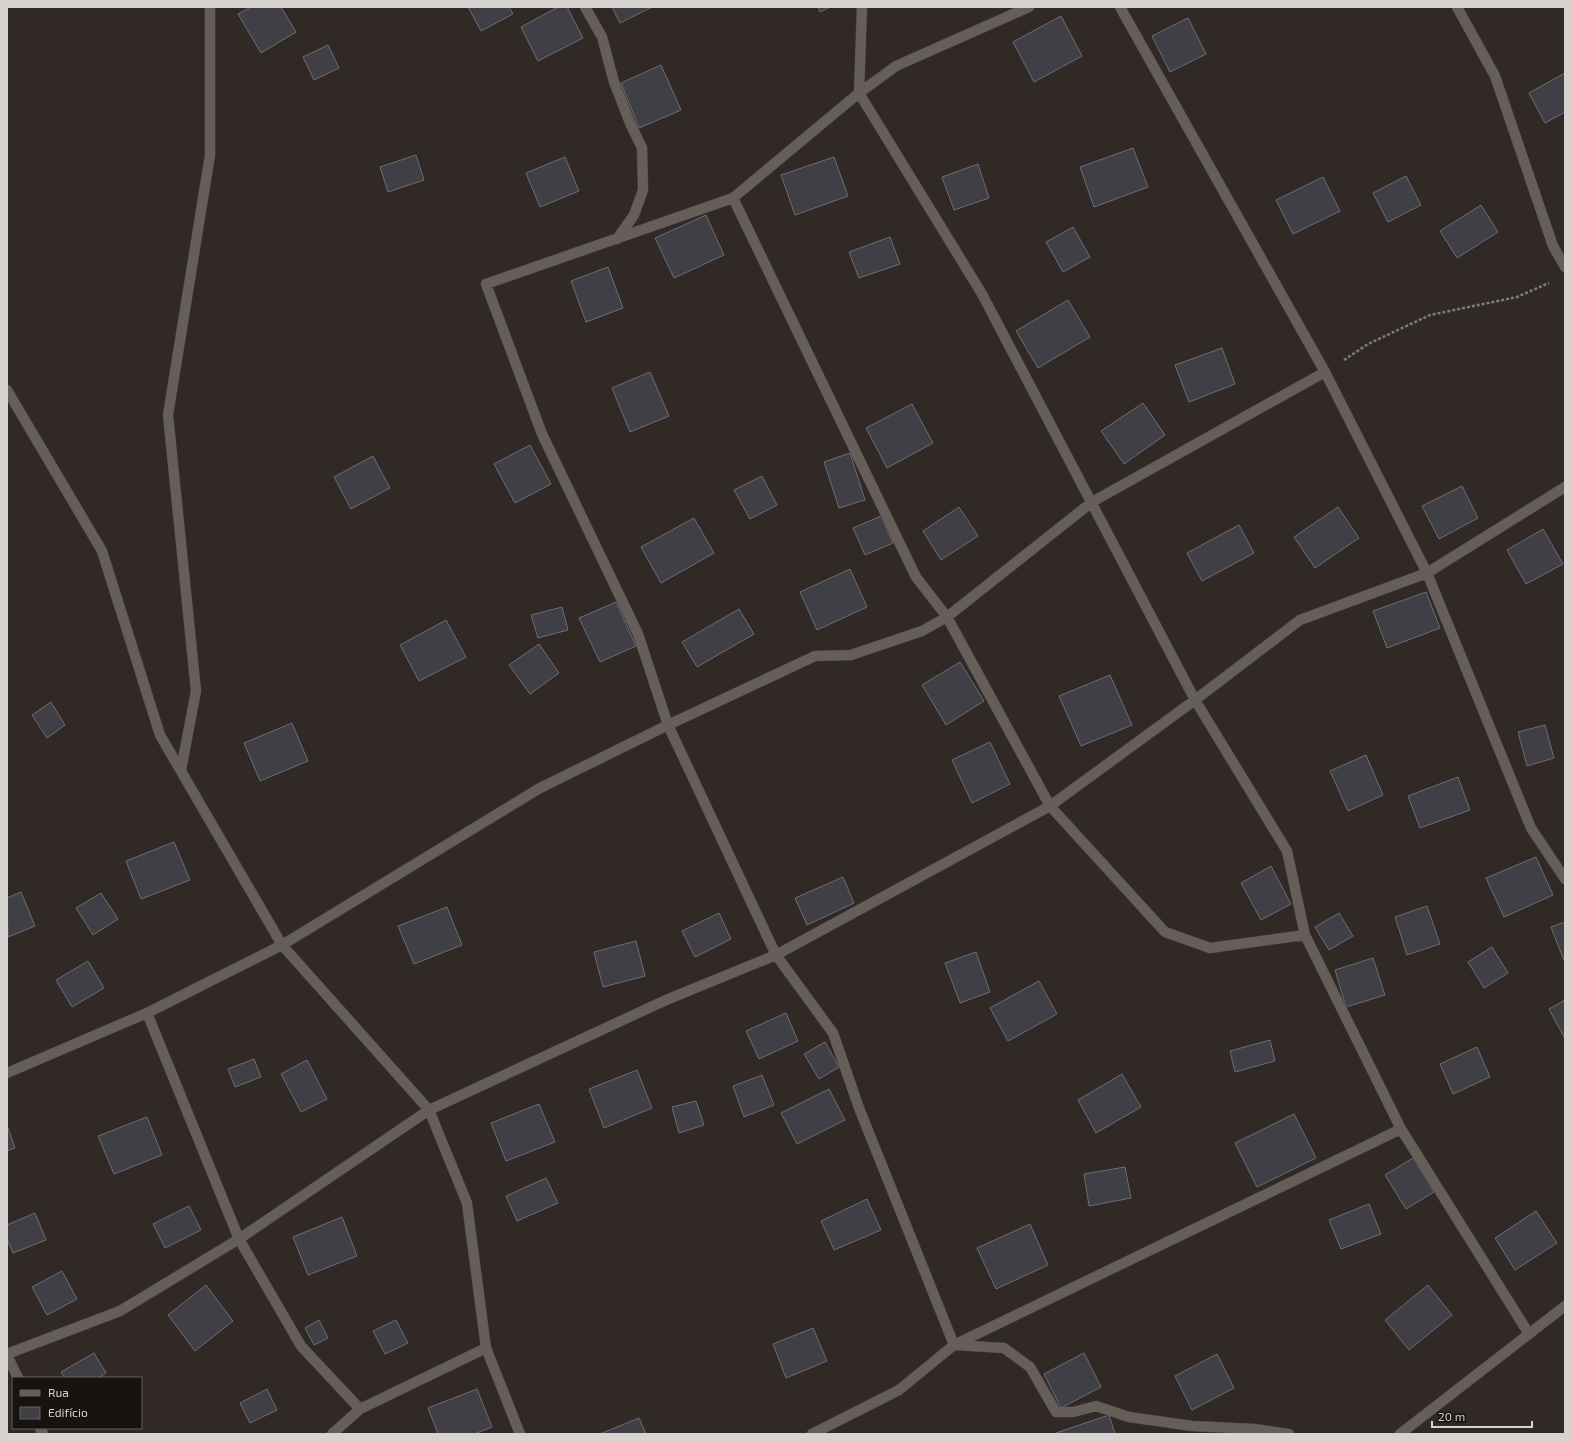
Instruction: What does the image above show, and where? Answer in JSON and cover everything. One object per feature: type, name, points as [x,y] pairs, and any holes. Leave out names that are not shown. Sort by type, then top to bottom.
[{"type":"street","points":[[181,770],[196,691],[168,416],[210,155],[210,7]]},
{"type":"street","points":[[585,7],[602,37],[614,82],[630,124],[642,148],[643,190],[634,215],[617,239]]},
{"type":"street","points":[[862,7],[859,93],[982,294],[1195,700],[1287,851],[1305,935],[1401,1129],[1529,1334]]},
{"type":"street","points":[[954,1345],[859,1108],[833,1033],[776,955],[668,725],[638,634],[542,434],[486,284],[733,198],[859,93],[896,66],[1029,7]]},
{"type":"street","points":[[1120,7],[1325,372],[1426,573],[1531,828],[1565,879]]},
{"type":"street","points":[[1457,7],[1495,76],[1553,246],[1565,267]]},
{"type":"street","points":[[733,198],[916,577],[947,617],[1050,806],[1165,932],[1210,948],[1305,935]]},
{"type":"street","points":[[7,1073],[147,1013],[282,945],[540,788],[668,725],[815,656],[851,654],[922,631],[947,617],[1092,502],[1325,372]]},
{"type":"street","points":[[7,390],[102,551],[160,735],[282,945],[429,1110],[467,1203],[486,1348],[520,1434]]},
{"type":"street","points":[[18,1377],[7,1354],[120,1311],[239,1239],[429,1110],[666,1000],[776,955],[1050,806],[1195,700],[1300,620],[1426,573],[1565,487]]},
{"type":"street","points":[[147,1013],[239,1239],[301,1346],[360,1410]]},
{"type":"street","points":[[812,1434],[899,1390],[954,1345],[1401,1129]]},
{"type":"street","points":[[1400,1434],[1565,1306]]},
{"type":"street","points":[[954,1345],[1004,1348],[1030,1367],[1056,1412],[1073,1412],[1096,1406],[1129,1418],[1192,1426],[1255,1429],[1289,1434]]},
{"type":"street","points":[[332,1434],[360,1410],[486,1348]]},
{"type":"path","points":[[1325,372],[1368,344],[1430,316],[1517,297],[1551,282]]},
{"type":"building","points":[[251,7],[281,7],[296,32],[261,53],[238,14]]},
{"type":"building","points":[[468,7],[509,7],[513,14],[481,31]]},
{"type":"building","points":[[558,7],[567,7],[583,38],[538,61],[521,27]]},
{"type":"building","points":[[612,7],[652,7],[620,23]]},
{"type":"building","points":[[818,7],[830,7],[820,12]]},
{"type":"building","points":[[1061,16],[1082,56],[1034,82],[1013,42]]},
{"type":"building","points":[[1188,18],[1206,54],[1170,72],[1152,36]]},
{"type":"building","points":[[328,45],[339,68],[314,80],[303,57]]},
{"type":"building","points":[[661,65],[681,110],[639,128],[621,83]]},
{"type":"building","points":[[1565,73],[1565,112],[1545,123],[1529,93]]},
{"type":"building","points":[[1133,148],[1148,187],[1094,207],[1080,167]]},
{"type":"building","points":[[416,155],[424,180],[388,192],[380,167]]},
{"type":"building","points":[[565,157],[579,191],[540,207],[526,173]]},
{"type":"building","points":[[834,157],[848,196],[795,215],[781,175]]},
{"type":"building","points":[[978,164],[989,198],[954,210],[942,177]]},
{"type":"building","points":[[1406,176],[1421,205],[1388,222],[1373,193]]},
{"type":"building","points":[[1323,177],[1340,211],[1293,234],[1276,200]]},
{"type":"building","points":[[1481,205],[1498,232],[1457,258],[1440,231]]},
{"type":"building","points":[[706,215],[724,255],[674,278],[655,238]]},
{"type":"building","points":[[1073,227],[1090,257],[1063,272],[1046,242]]},
{"type":"building","points":[[890,237],[900,264],[859,278],[849,252]]},
{"type":"building","points":[[608,267],[623,308],[586,322],[571,281]]},
{"type":"building","points":[[1068,300],[1090,337],[1038,368],[1016,331]]},
{"type":"building","points":[[1222,348],[1235,384],[1189,402],[1175,365]]},
{"type":"building","points":[[650,372],[669,416],[630,432],[612,388]]},
{"type":"building","points":[[1143,403],[1165,435],[1124,464],[1101,431]]},
{"type":"building","points":[[912,404],[933,443],[887,468],[866,428]]},
{"type":"building","points":[[530,445],[551,484],[515,503],[494,464]]},
{"type":"building","points":[[850,453],[865,500],[839,508],[824,462]]},
{"type":"building","points":[[373,456],[390,488],[351,509],[334,477]]},
{"type":"building","points":[[762,476],[777,505],[750,519],[734,490]]},
{"type":"building","points":[[1462,486],[1478,518],[1439,539],[1422,506]]},
{"type":"building","points":[[959,507],[978,536],[941,560],[923,531]]},
{"type":"building","points":[[1338,507],[1359,538],[1315,568],[1294,537]]},
{"type":"building","points":[[881,516],[893,543],[865,555],[853,528]]},
{"type":"building","points":[[694,518],[714,553],[661,583],[641,547]]},
{"type":"building","points":[[1239,525],[1254,553],[1202,581],[1187,553]]},
{"type":"building","points":[[1543,529],[1563,564],[1526,584],[1507,550]]},
{"type":"building","points":[[850,569],[867,607],[817,630],[800,592]]},
{"type":"building","points":[[1426,592],[1440,628],[1387,648],[1373,611]]},
{"type":"building","points":[[616,602],[636,646],[600,662],[579,618]]},
{"type":"building","points":[[562,607],[568,630],[538,638],[531,615]]},
{"type":"building","points":[[739,609],[754,634],[697,667],[682,642]]},
{"type":"building","points":[[446,620],[466,657],[419,681],[400,645]]},
{"type":"building","points":[[539,644],[559,673],[530,694],[509,665]]},
{"type":"building","points":[[960,662],[984,701],[946,725],[922,685]]},
{"type":"building","points":[[1110,675],[1132,725],[1081,746],[1059,696]]},
{"type":"building","points":[[51,702],[65,725],[47,738],[32,715]]},
{"type":"building","points":[[292,723],[308,761],[260,781],[244,743]]},
{"type":"building","points":[[1545,725],[1554,758],[1527,766],[1518,732]]},
{"type":"building","points":[[990,742],[1010,784],[972,803],[952,760]]},
{"type":"building","points":[[1366,755],[1383,795],[1348,811],[1330,771]]},
{"type":"building","points":[[1458,777],[1470,810],[1420,828],[1408,796]]},
{"type":"building","points":[[174,842],[190,880],[141,899],[126,861]]},
{"type":"building","points":[[1536,857],[1553,895],[1504,917],[1486,878]]},
{"type":"building","points":[[1271,866],[1291,904],[1261,920],[1241,883]]},
{"type":"building","points":[[843,877],[854,903],[807,925],[795,898]]},
{"type":"building","points":[[21,892],[35,926],[8,937],[7,898]]},
{"type":"building","points":[[101,893],[118,919],[93,935],[76,908]]},
{"type":"building","points":[[1427,906],[1440,944],[1407,955],[1395,917]]},
{"type":"building","points":[[447,907],[462,945],[414,964],[398,926]]},
{"type":"building","points":[[719,913],[731,939],[695,957],[682,931]]},
{"type":"building","points":[[1339,913],[1353,936],[1329,950],[1315,927]]},
{"type":"building","points":[[1565,922],[1565,963],[1551,927]]},
{"type":"building","points":[[636,941],[645,976],[603,987],[594,952]]},
{"type":"building","points":[[1492,947],[1508,973],[1484,988],[1468,962]]},
{"type":"building","points":[[976,952],[990,992],[960,1003],[945,963]]},
{"type":"building","points":[[1373,958],[1385,995],[1346,1007],[1335,970]]},
{"type":"building","points":[[88,961],[104,988],[72,1007],[56,980]]},
{"type":"building","points":[[1039,981],[1057,1014],[1008,1041],[990,1008]]},
{"type":"building","points":[[1565,1000],[1565,1039],[1549,1009]]},
{"type":"building","points":[[786,1013],[798,1041],[759,1059],[746,1031]]},
{"type":"building","points":[[1270,1040],[1275,1061],[1235,1072],[1230,1051]]},
{"type":"building","points":[[825,1042],[839,1067],[819,1079],[804,1054]]},
{"type":"building","points":[[1477,1047],[1490,1077],[1453,1094],[1440,1064]]},
{"type":"building","points":[[254,1059],[261,1077],[235,1087],[228,1069]]},
{"type":"building","points":[[307,1060],[327,1099],[301,1112],[281,1074]]},
{"type":"building","points":[[637,1070],[652,1108],[604,1128],[589,1089]]},
{"type":"building","points":[[1122,1074],[1141,1107],[1096,1133],[1078,1100]]},
{"type":"building","points":[[762,1075],[774,1105],[744,1117],[733,1086]]},
{"type":"building","points":[[829,1089],[845,1120],[797,1144],[781,1113]]},
{"type":"building","points":[[696,1101],[704,1125],[679,1133],[672,1107]]},
{"type":"building","points":[[539,1104],[555,1142],[506,1161],[491,1123]]},
{"type":"building","points":[[1294,1114],[1316,1158],[1257,1187],[1235,1143]]},
{"type":"building","points":[[147,1117],[162,1155],[114,1174],[98,1136]]},
{"type":"building","points":[[7,1125],[15,1148],[7,1151]]},
{"type":"building","points":[[1413,1158],[1434,1192],[1406,1209],[1385,1175]]},
{"type":"building","points":[[1125,1167],[1131,1198],[1089,1206],[1084,1174]]},
{"type":"building","points":[[546,1178],[558,1203],[517,1221],[506,1196]]},
{"type":"building","points":[[867,1199],[881,1230],[834,1250],[821,1221]]},
{"type":"building","points":[[1369,1204],[1381,1234],[1341,1249],[1329,1220]]},
{"type":"building","points":[[189,1206],[201,1230],[165,1248],[153,1224]]},
{"type":"building","points":[[1536,1211],[1557,1243],[1515,1270],[1495,1238]]},
{"type":"building","points":[[35,1213],[46,1240],[13,1253],[7,1239],[7,1225]]},
{"type":"building","points":[[342,1217],[357,1256],[308,1275],[293,1237]]},
{"type":"building","points":[[1030,1224],[1048,1265],[996,1289],[977,1248]]},
{"type":"building","points":[[62,1271],[77,1299],[47,1315],[32,1287]]},
{"type":"building","points":[[206,1285],[233,1321],[195,1351],[168,1315]]},
{"type":"building","points":[[1428,1285],[1452,1315],[1409,1350],[1385,1320]]},
{"type":"building","points":[[319,1320],[328,1338],[314,1345],[305,1328]]},
{"type":"building","points":[[396,1320],[408,1343],[385,1354],[373,1331]]},
{"type":"building","points":[[813,1328],[827,1361],[786,1378],[773,1344]]},
{"type":"building","points":[[94,1353],[106,1373],[100,1377],[64,1377],[61,1372]]},
{"type":"building","points":[[1084,1353],[1101,1387],[1061,1408],[1044,1374]]},
{"type":"building","points":[[1217,1354],[1234,1388],[1192,1410],[1175,1376]]},
{"type":"building","points":[[267,1389],[277,1410],[250,1423],[240,1403]]},
{"type":"building","points":[[477,1389],[492,1427],[474,1434],[438,1434],[428,1408]]},
{"type":"building","points":[[1109,1415],[1115,1434],[1056,1433]]},
{"type":"building","points":[[639,1418],[646,1434],[600,1434]]}]
